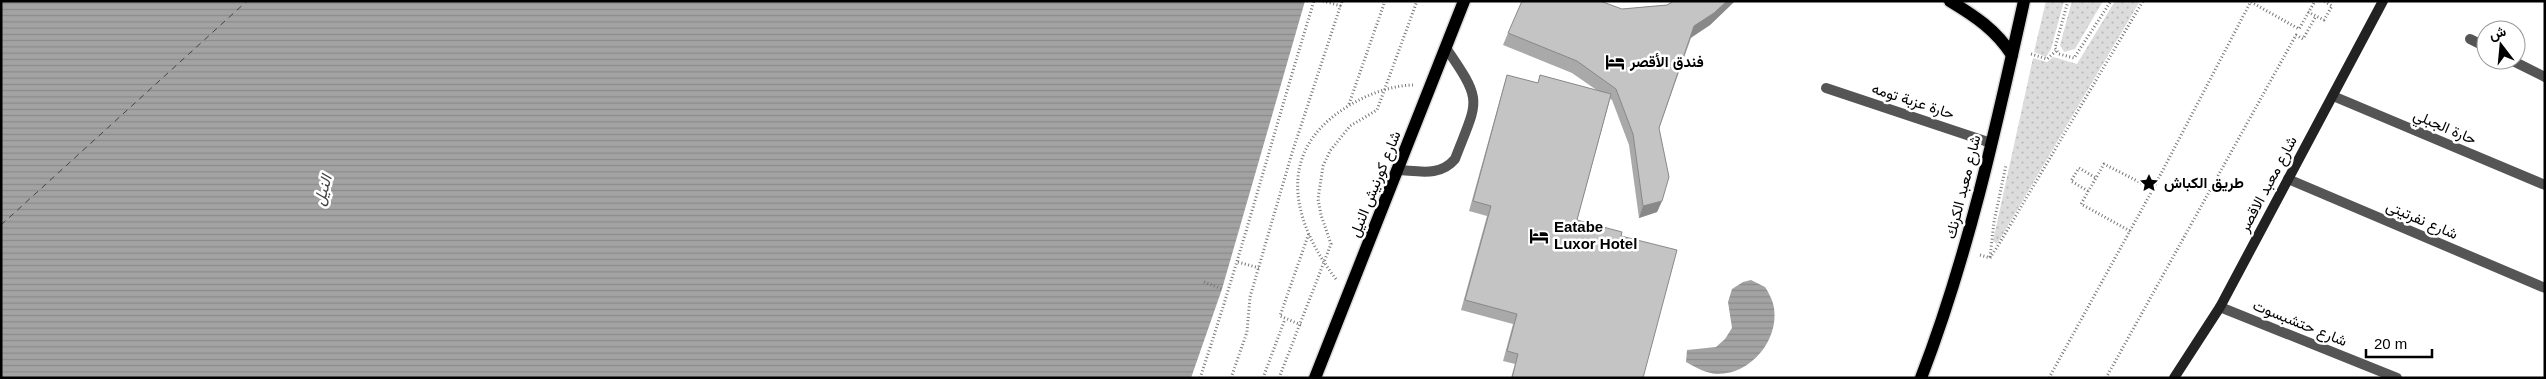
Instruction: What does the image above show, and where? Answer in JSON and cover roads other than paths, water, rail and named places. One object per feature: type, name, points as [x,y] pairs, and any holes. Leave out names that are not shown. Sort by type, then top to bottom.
[{"type":"main road","name":"شارع كورنيش النيل","points":[[1315,378],[1464,1]]},
{"type":"main road","points":[[1950,1],[1986,24],[2012,55]]},
{"type":"main road","name":"شارع معبد الكرنك","points":[[1921,378],[1949,300],[1964,251],[2024,1]]},
{"type":"main road","name":"شارع معبد الاقصر","points":[[2174,378],[2220,307],[2383,1]]},
{"type":"street","points":[[2470,39],[2476,42]]},
{"type":"street","points":[[1398,170],[1438,171],[1455,159],[1475,101],[1471,85],[1446,48]]},
{"type":"street","points":[[2526,68],[2545,77]]},
{"type":"street","name":"حارة عزبة تومه","points":[[1826,88],[1991,143]]},
{"type":"street","name":"حارة الجبلي","points":[[2333,96],[2545,185]]},
{"type":"street","name":"شارع نفرتيتى","points":[[2288,179],[2545,288]]},
{"type":"street","name":"شارع حتشبسوت","points":[[2220,307],[2397,378]]},
{"type":"water","name":"النيل","points":[[1,1],[1305,1],[1222,289],[1191,378],[1,378]]},
{"type":"water","points":[[1751,280],[1765,287],[1771,297],[1774,308],[1772,332],[1760,353],[1752,362],[1741,368],[1718,374],[1705,372],[1686,362],[1687,350],[1716,347],[1725,339],[1732,328],[1728,302],[1732,289],[1743,282]]},
{"type":"place","name":"فندق الأقصر","points":[[1615,62]]},
{"type":"place","name":"طريق الكباش","points":[[2149,183]]},
{"type":"place","name":"Eatabe Luxor Hotel","points":[[1539,236]]}]
